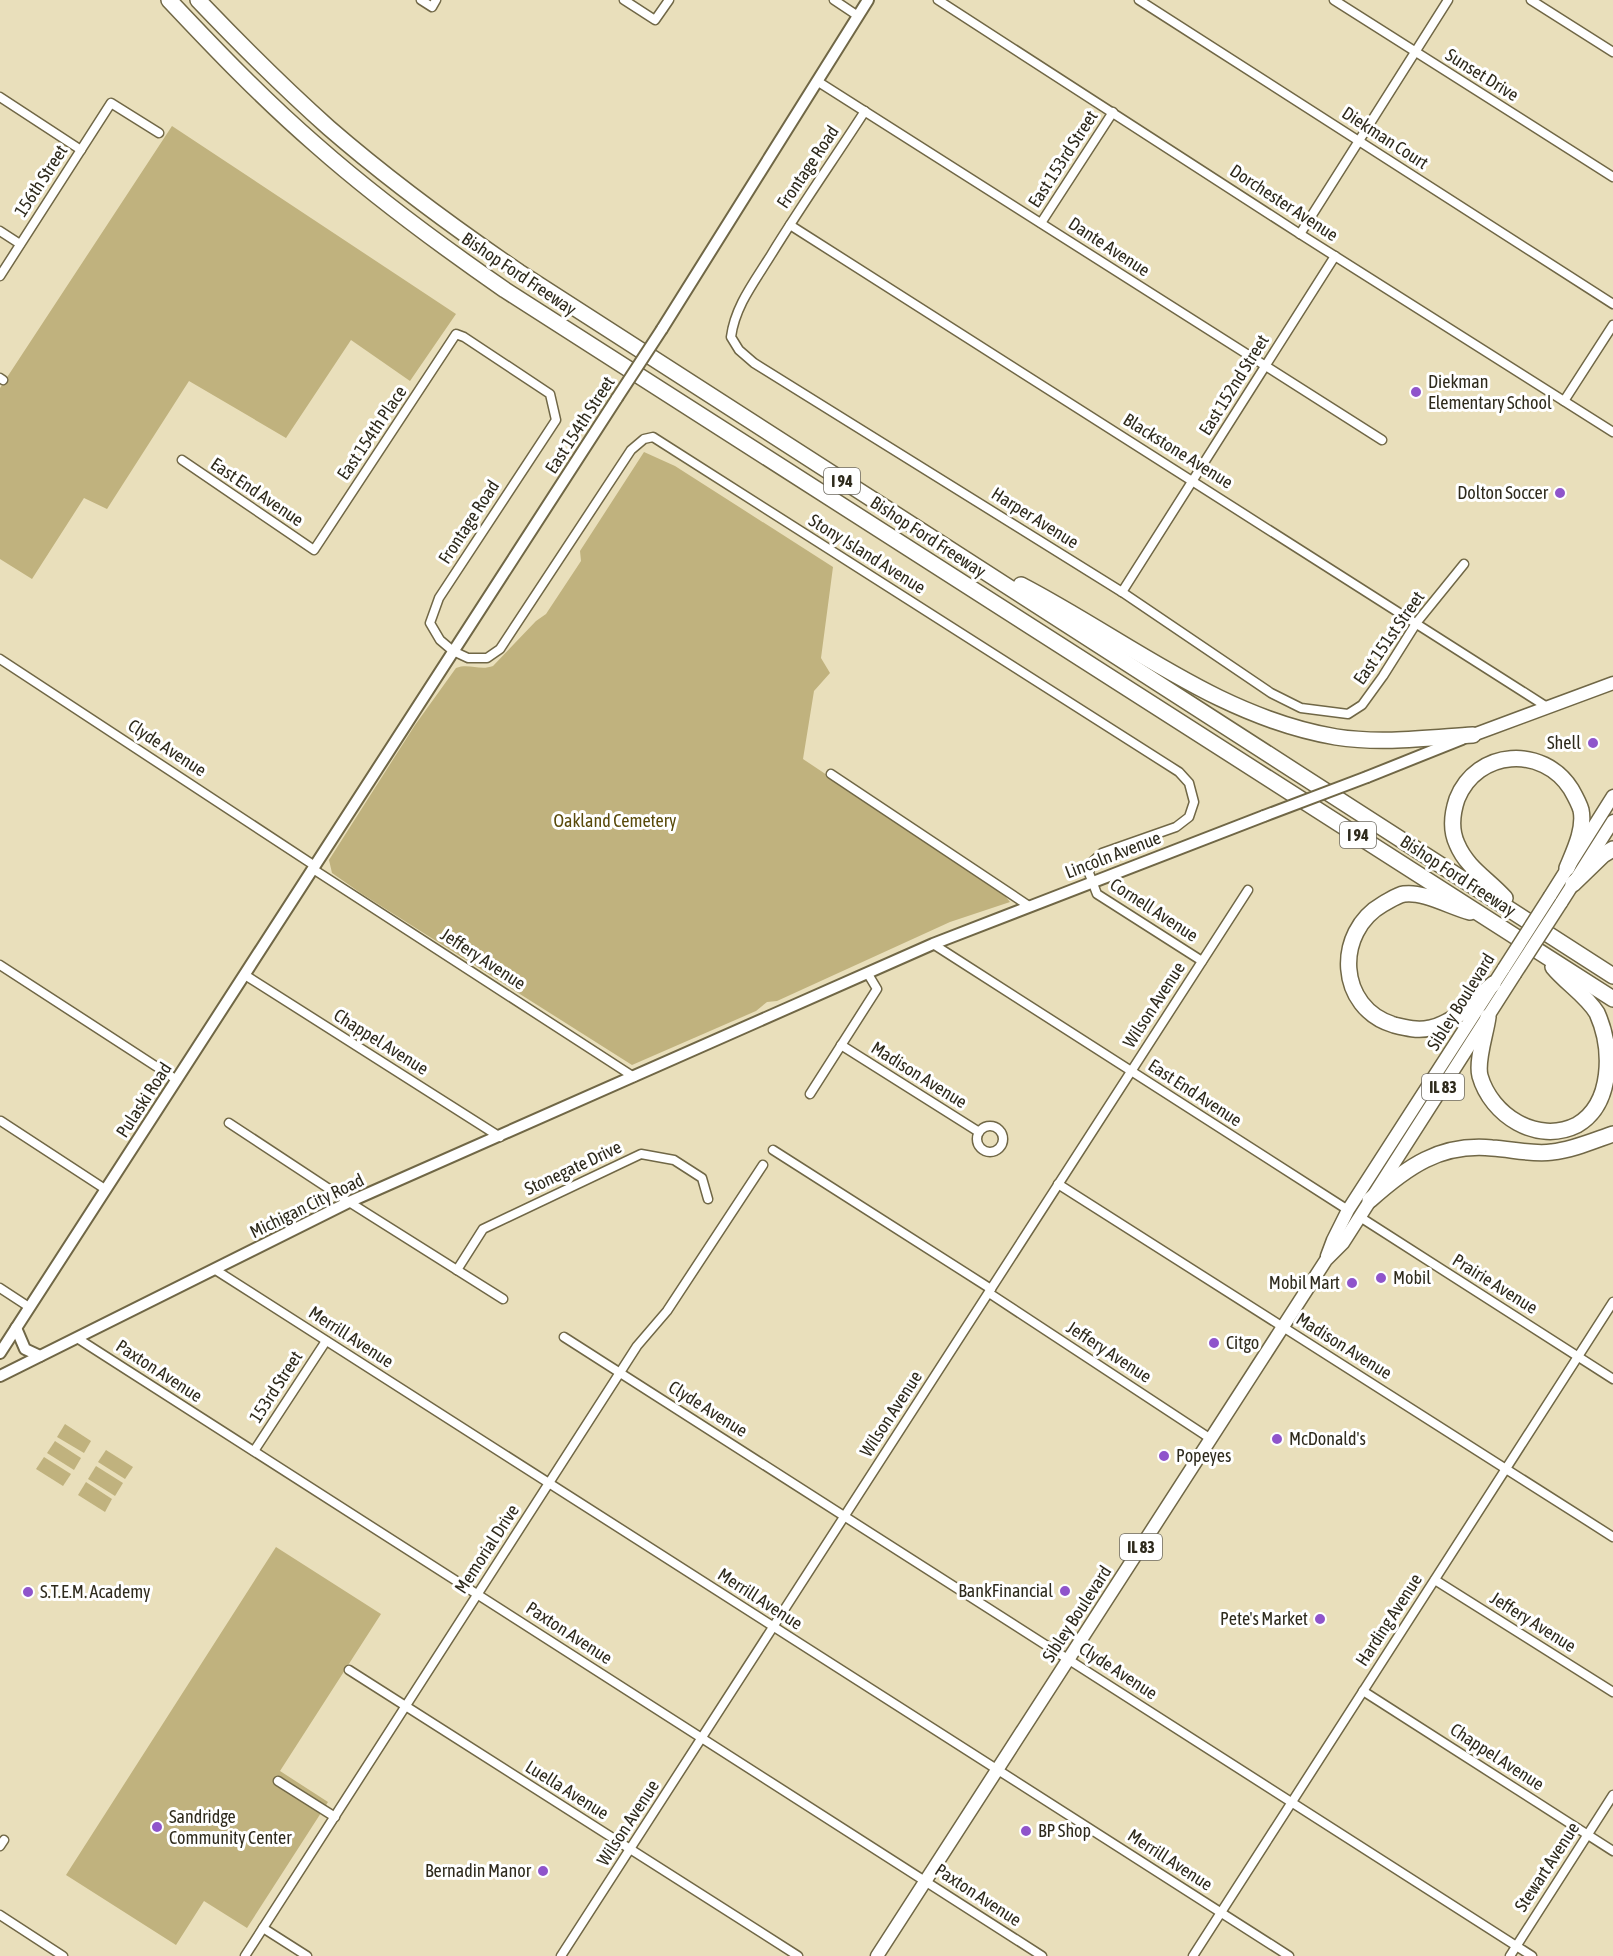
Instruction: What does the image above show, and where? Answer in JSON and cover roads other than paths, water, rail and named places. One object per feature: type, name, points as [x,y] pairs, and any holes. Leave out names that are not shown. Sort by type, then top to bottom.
[{"type":"highway","name":"Bishop Ford Freeway","points":[[169,0],[218,53],[315,144],[376,196],[451,253],[505,290],[1613,999]]},
{"type":"highway","name":"Bishop Ford Freeway","points":[[198,0],[282,85],[330,129],[416,199],[465,235],[538,285],[1613,976]]},
{"type":"highway","points":[[938,543],[1039,595],[1177,677],[1220,699],[1282,723],[1337,737],[1389,741],[1473,735]]},
{"type":"highway","points":[[1521,916],[1498,890],[1474,871],[1455,842],[1452,812],[1468,780],[1483,767],[1501,760],[1538,761],[1554,770],[1565,780],[1576,797],[1581,811],[1579,834],[1567,868]]},
{"type":"highway","points":[[1573,884],[1603,855],[1613,849]]},
{"type":"highway","points":[[1482,915],[1450,907],[1421,896],[1404,894],[1369,913],[1355,933],[1349,954],[1348,974],[1353,989],[1365,1010],[1384,1022],[1409,1029],[1431,1028],[1458,1016],[1493,984]]},
{"type":"highway","points":[[1488,1017],[1479,1073],[1487,1095],[1503,1114],[1521,1126],[1538,1130],[1560,1131],[1577,1125],[1593,1114],[1605,1098],[1612,1079],[1612,1054],[1608,1035],[1597,1012],[1539,951]]},
{"type":"highway","points":[[1589,960],[1613,969]]},
{"type":"highway","points":[[1370,1200],[1413,1165],[1435,1154],[1481,1147],[1550,1153],[1613,1134]]},
{"type":"main road","name":"Lincoln Avenue","points":[[1473,735],[1613,683]]},
{"type":"main road","name":"Sibley Boulevard","points":[[877,1956],[1326,1260],[1343,1243],[1488,1017],[1550,896],[1613,795]]},
{"type":"main road","name":"IL 83","points":[[1510,971],[1561,903],[1613,821]]},
{"type":"main road","name":"Sibley Boulevard","points":[[1326,1260],[1348,1210],[1493,984],[1510,971]]},
{"type":"street","points":[[422,0],[434,3]]},
{"type":"street","points":[[624,0],[655,20],[669,0]]},
{"type":"street","points":[[834,0],[858,16]]},
{"type":"street","name":"East 154th Street","points":[[314,867],[618,398],[868,0]]},
{"type":"street","name":"Dorchester Avenue","points":[[938,0],[1300,234],[1613,432]]},
{"type":"street","name":"Diekman Court","points":[[1139,0],[1613,304]]},
{"type":"street","name":"Sunset Drive","points":[[1334,0],[1613,177]]},
{"type":"street","points":[[1300,234],[1448,0]]},
{"type":"street","points":[[1532,0],[1613,52]]},
{"type":"street","name":"Dante Avenue","points":[[818,81],[1382,440]]},
{"type":"street","points":[[0,97],[81,150]]},
{"type":"street","name":"156th Street","points":[[0,276],[111,103],[159,133]]},
{"type":"street","name":"Frontage Road","points":[[731,337],[733,322],[740,306],[865,111]]},
{"type":"street","name":"East 153rd Street","points":[[1041,223],[1113,112]]},
{"type":"street","name":"Blackstone Avenue","points":[[790,225],[1194,480],[1547,707]]},
{"type":"street","points":[[0,231],[20,244]]},
{"type":"street","name":"East 152nd Street","points":[[1122,592],[1335,256]]},
{"type":"street","points":[[1564,401],[1613,326]]},
{"type":"street","name":"Frontage Road","points":[[453,651],[440,640],[430,622],[439,598],[556,420],[550,394],[456,334]]},
{"type":"street","name":"East 154th Place","points":[[314,550],[456,334]]},
{"type":"street","name":"Harper Avenue","points":[[731,337],[739,350],[754,363],[1122,592],[1271,693],[1301,708],[1330,712]]},
{"type":"street","name":"Stony Island Avenue","points":[[453,651],[468,658],[487,658],[500,649],[631,450],[644,439],[653,437],[1179,772],[1189,783],[1194,802],[1190,817],[1176,826],[1102,853],[1091,863],[1089,873],[1092,883]]},
{"type":"street","name":"East End Avenue","points":[[182,460],[314,550]]},
{"type":"street","name":"East 151st Street","points":[[1330,712],[1348,714],[1362,705],[1417,622],[1464,564]]},
{"type":"street","name":"Clyde Avenue","points":[[0,659],[314,867]]},
{"type":"street","name":"Lincoln Avenue","points":[[634,1077],[933,944],[1473,735]]},
{"type":"street","points":[[831,774],[1029,906]]},
{"type":"street","name":"Pulaski Road","points":[[0,1353],[314,867]]},
{"type":"street","name":"Jeffery Avenue","points":[[314,867],[634,1077]]},
{"type":"street","name":"Cornell Avenue","points":[[1092,883],[1097,894],[1202,961]]},
{"type":"street","name":"Wilson Avenue","points":[[561,1956],[1248,890]]},
{"type":"street","name":"East End Avenue","points":[[933,944],[1348,1210]]},
{"type":"street","points":[[0,965],[177,1080]]},
{"type":"street","points":[[810,1094],[877,989],[868,974]]},
{"type":"street","name":"Chappel Avenue","points":[[245,975],[500,1137]]},
{"type":"street","name":"Madison Avenue","points":[[842,1045],[979,1132]]},
{"type":"street","name":"Michigan City Road","points":[[0,1376],[349,1202],[634,1077]]},
{"type":"street","points":[[1,1121],[105,1189]]},
{"type":"street","points":[[229,1123],[503,1299]]},
{"type":"street","name":"Jeffery Avenue","points":[[773,1150],[990,1291],[1211,1439]]},
{"type":"street","name":"Stonegate Drive","points":[[458,1270],[483,1229],[641,1154],[675,1160],[702,1178],[708,1199]]},
{"type":"street","name":"Memorial Drive","points":[[245,1956],[637,1346],[667,1311],[763,1165]]},
{"type":"street","name":"Madison Avenue","points":[[1058,1184],[1613,1537]]},
{"type":"street","name":"Prairie Avenue","points":[[1360,1217],[1613,1378]]},
{"type":"street","name":"Merrill Avenue","points":[[214,1269],[1289,1956]]},
{"type":"street","points":[[0,1288],[29,1307]]},
{"type":"street","name":"Harding Avenue","points":[[1193,1956],[1613,1302]]},
{"type":"street","points":[[16,1328],[25,1349],[40,1356]]},
{"type":"street","name":"Clyde Avenue","points":[[564,1337],[1532,1956]]},
{"type":"street","name":"Paxton Avenue","points":[[77,1338],[1042,1956]]},
{"type":"street","name":"153rd Street","points":[[254,1451],[326,1341]]},
{"type":"street","name":"Jeffery Avenue","points":[[1435,1580],[1613,1692]]},
{"type":"street","name":"Luella Avenue","points":[[349,1670],[798,1956]]},
{"type":"street","name":"Chappel Avenue","points":[[1363,1691],[1613,1851]]},
{"type":"street","points":[[278,1782],[335,1817]]},
{"type":"street","name":"Stewart Avenue","points":[[1510,1956],[1613,1795]]},
{"type":"street","points":[[0,1915],[63,1956]]},
{"type":"street","points":[[263,1928],[307,1956]]},
{"type":"place","name":"Diekman Elementary School","points":[[1416,392]]},
{"type":"place","name":"Dolton Soccer","points":[[1560,493]]},
{"type":"place","name":"Shell","points":[[1593,743]]},
{"type":"place","name":"Mobil","points":[[1381,1278]]},
{"type":"place","name":"Mobil Mart","points":[[1352,1283]]},
{"type":"place","name":"Citgo","points":[[1214,1343]]},
{"type":"place","name":"McDonald's","points":[[1277,1439]]},
{"type":"place","name":"Popeyes","points":[[1164,1456]]},
{"type":"place","name":"BankFinancial","points":[[1065,1591]]},
{"type":"place","name":"S.T.E.M. Academy","points":[[28,1592]]},
{"type":"place","name":"Pete's Market","points":[[1320,1619]]},
{"type":"place","name":"Sandridge Community Center","points":[[157,1827]]},
{"type":"place","name":"BP Shop","points":[[1026,1831]]},
{"type":"place","name":"Bernadin Manor","points":[[543,1871]]},
{"type":"park label","name":"Oakland Cemetery","points":[[615,821]]}]
